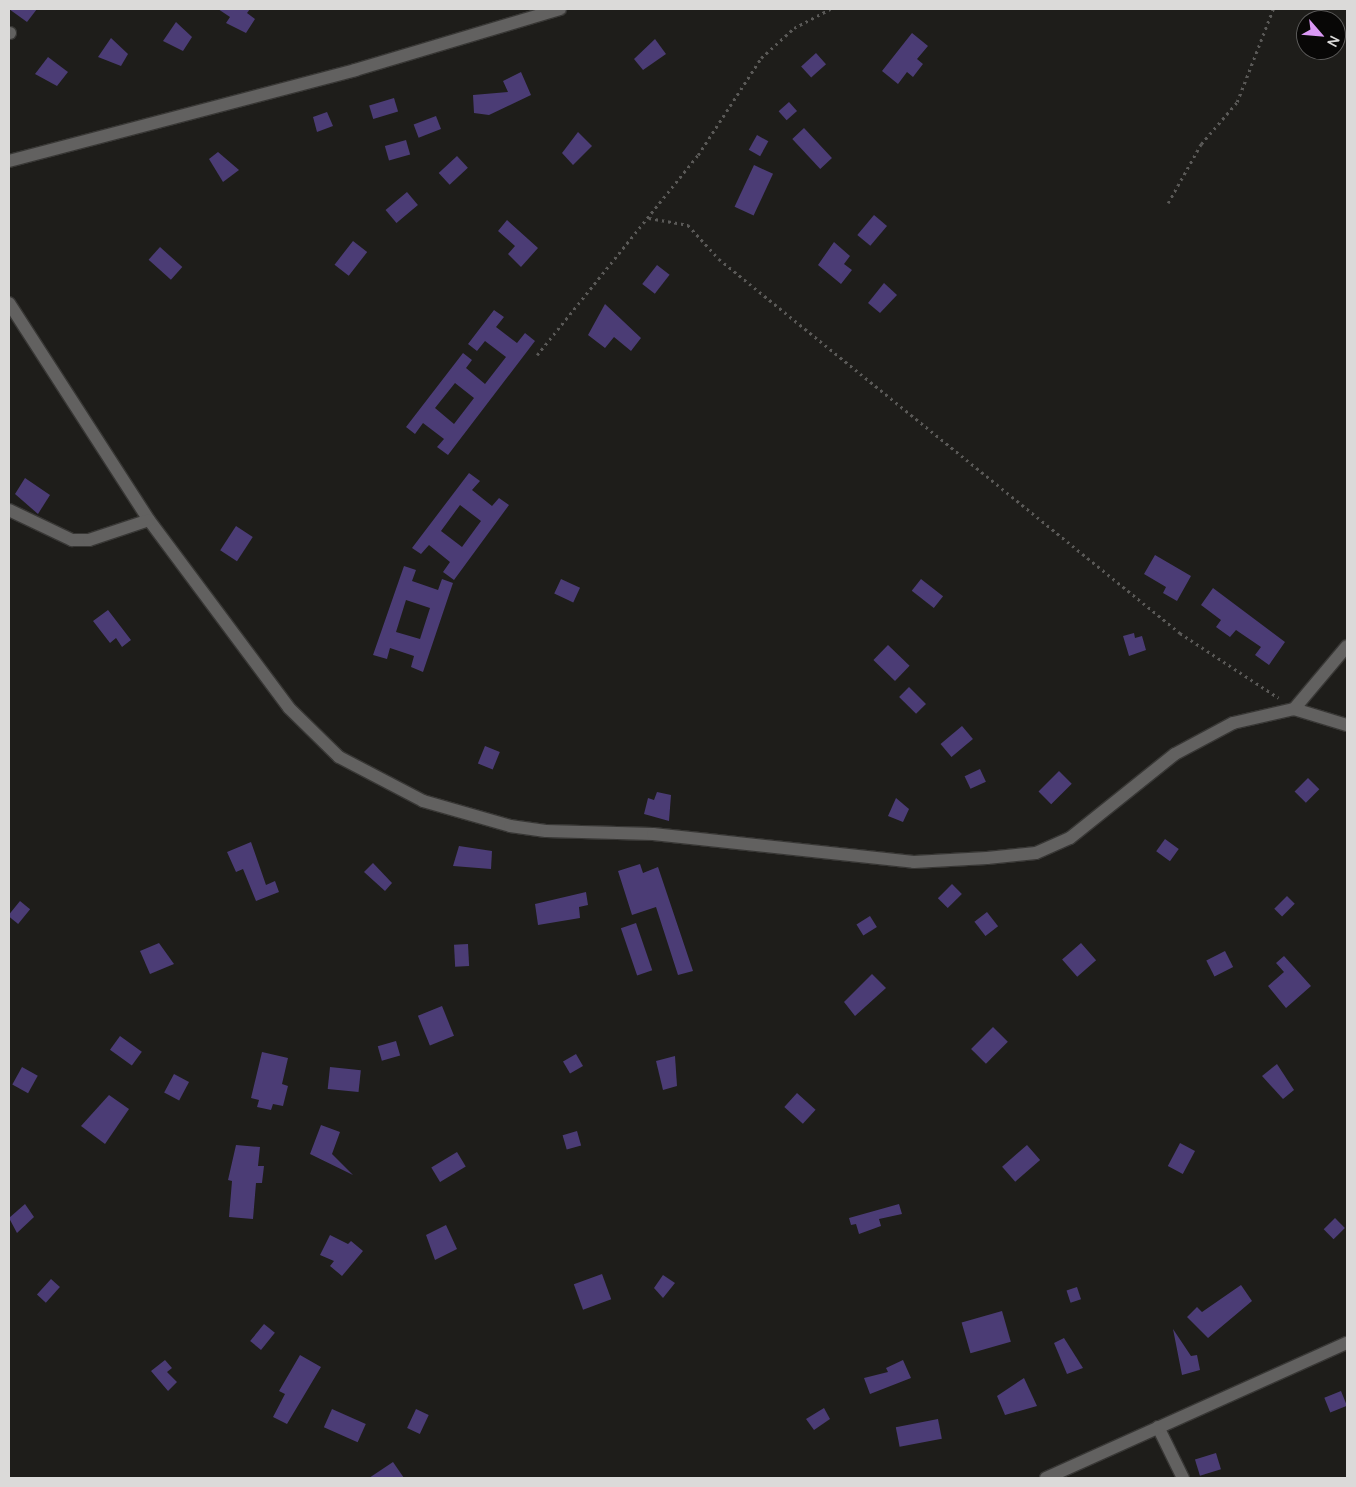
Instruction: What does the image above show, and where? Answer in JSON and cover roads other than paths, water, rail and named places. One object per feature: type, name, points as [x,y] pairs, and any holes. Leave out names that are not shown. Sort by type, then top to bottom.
[{"type":"street","points":[[9,161],[364,67],[560,9]]},
{"type":"street","points":[[9,303],[149,520],[264,677],[339,757],[401,793],[510,826],[609,836],[653,834],[914,862],[1036,853],[1070,838],[1175,754],[1209,733],[1269,712],[1294,709],[1347,724]]},
{"type":"street","points":[[9,510],[72,540],[89,540],[149,520]]},
{"type":"street","points":[[1294,709],[1347,646]]},
{"type":"street","points":[[1046,1478],[1347,1343]]},
{"type":"street","points":[[1158,1427],[1183,1478]]}]
